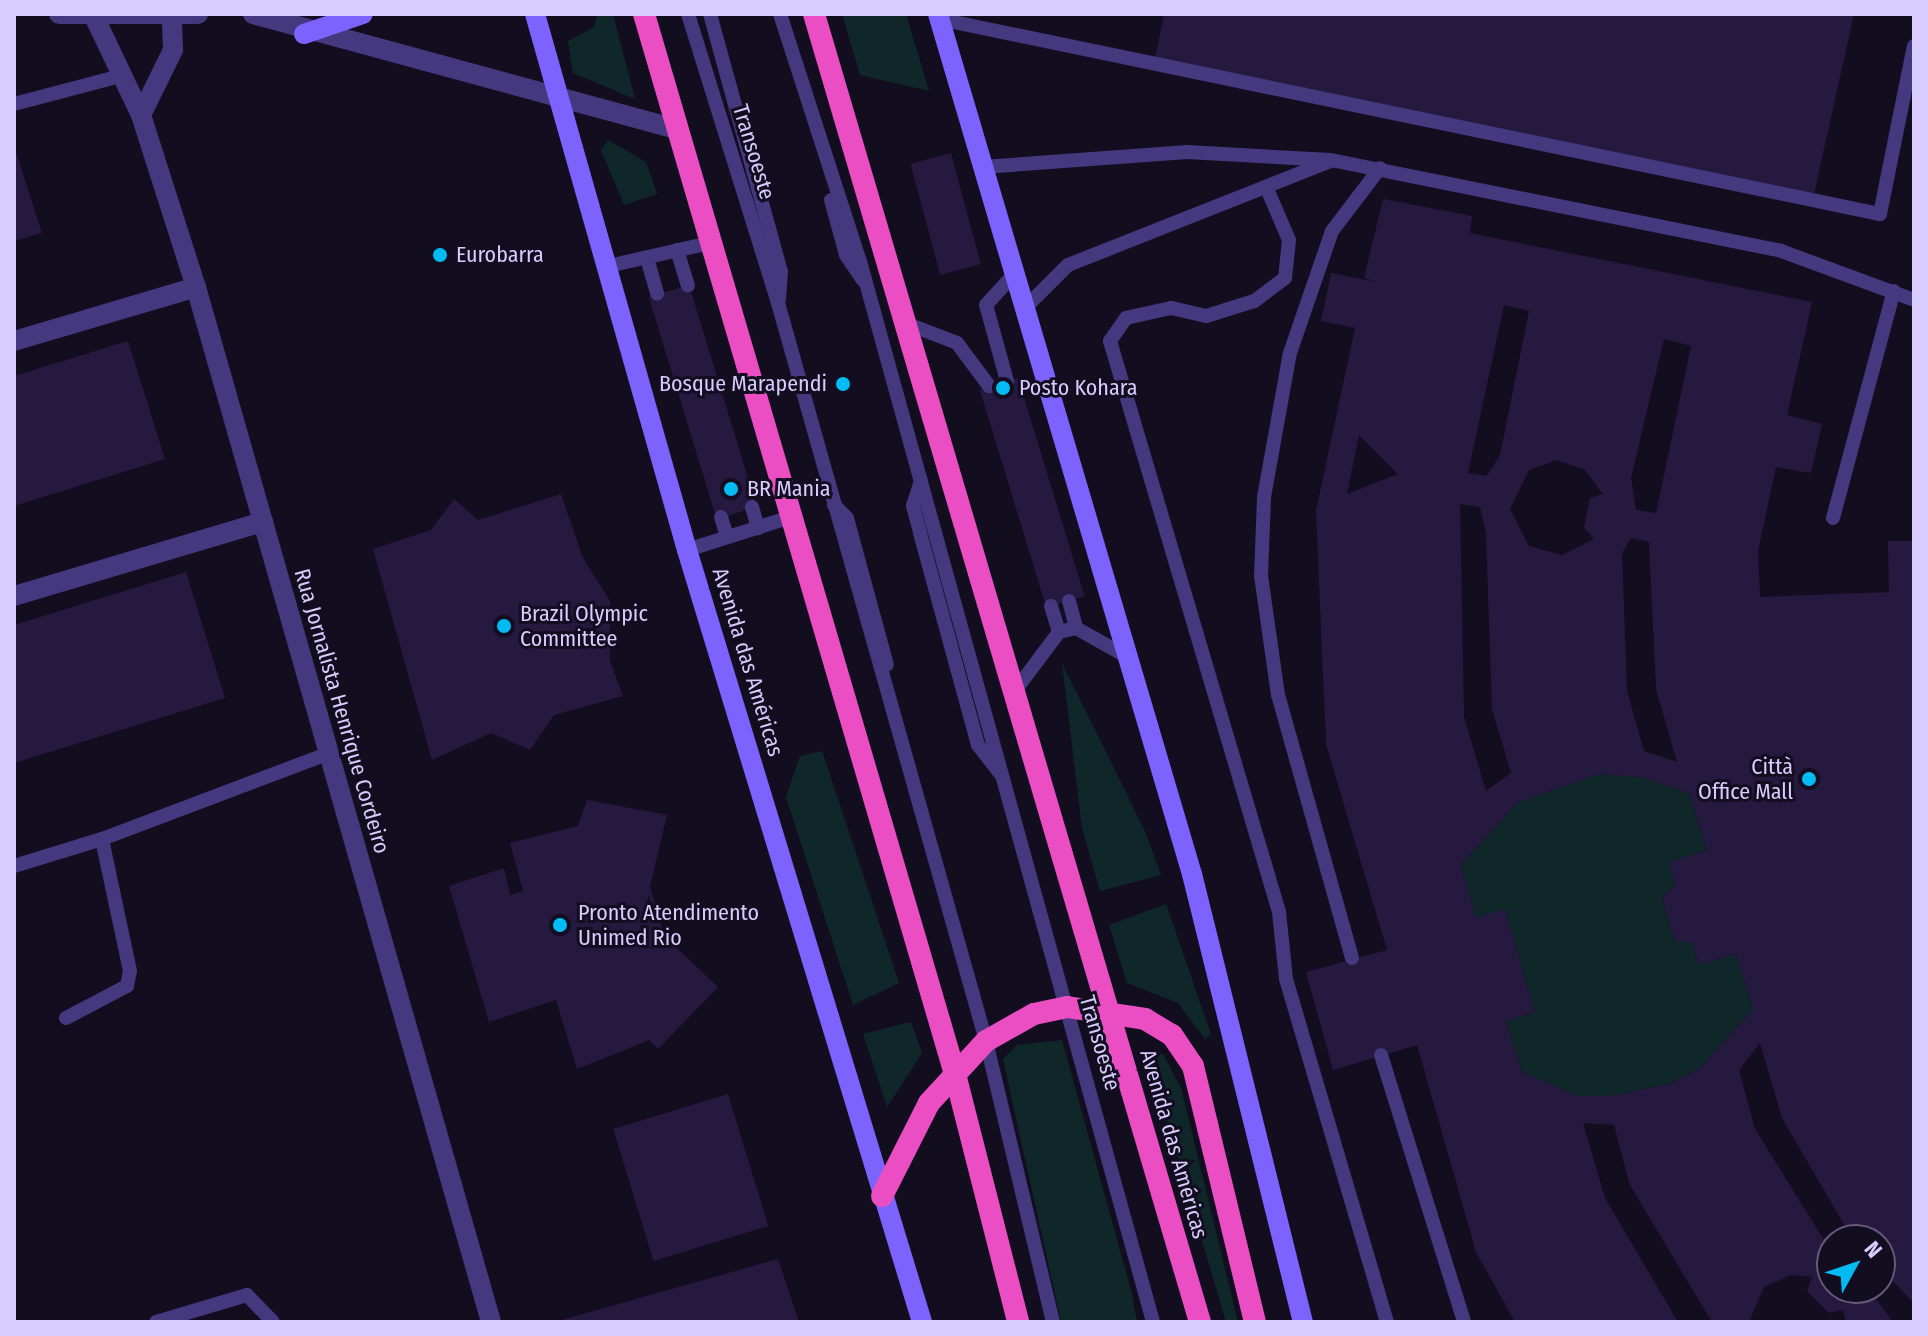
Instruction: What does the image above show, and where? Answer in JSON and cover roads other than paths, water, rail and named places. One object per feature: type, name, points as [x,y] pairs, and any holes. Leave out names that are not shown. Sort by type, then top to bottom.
[{"type":"highway","points":[[644,14],[955,1074],[1018,1322]]},
{"type":"highway","name":"Avenida das Américas","points":[[814,14],[1200,1322]]},
{"type":"highway","points":[[882,1196],[914,1128],[955,1074],[986,1041],[1034,1014],[1067,1007],[1107,1007],[1172,1035],[1193,1066],[1255,1322]]},
{"type":"main road","points":[[304,34],[363,14]]},
{"type":"main road","name":"Avenida das Américas","points":[[535,14],[554,97],[687,550],[922,1322]]},
{"type":"main road","points":[[939,16],[1131,660],[1303,1322]]},
{"type":"street","points":[[59,14],[173,17],[198,14]]},
{"type":"street","name":"Rua Jornalista Henrique Cordeiro","points":[[93,14],[141,115],[196,287],[491,1322]]},
{"type":"street","points":[[253,14],[304,34],[677,129]]},
{"type":"street","points":[[141,115],[173,50],[173,17]]},
{"type":"street","points":[[14,341],[196,287]]},
{"type":"street","points":[[14,596],[263,522]]},
{"type":"lane","name":"Transoeste","points":[[688,14],[778,303],[833,505],[847,518],[918,781],[913,798],[986,1041],[1053,1322]]},
{"type":"lane","name":"Transoeste","points":[[710,14],[781,271],[778,303]]},
{"type":"lane","name":"Transoeste","points":[[778,14],[846,255],[866,283],[921,481],[913,506],[973,730],[1003,777],[1153,1322]]},
{"type":"lane","points":[[939,16],[1880,214],[1914,46]]},
{"type":"lane","points":[[14,104],[120,76]]},
{"type":"lane","points":[[983,167],[1187,152],[1331,160],[1781,251],[1914,300]]},
{"type":"lane","points":[[1026,307],[1068,265],[1268,191],[1331,160]]},
{"type":"lane","points":[[1352,958],[1278,695],[1261,576],[1264,497],[1290,353],[1332,231],[1380,168]]},
{"type":"lane","points":[[1268,191],[1289,240],[1285,278],[1254,301],[1206,316],[1148,310],[1117,325],[1110,341],[1279,912],[1286,979],[1387,1322]]},
{"type":"lane","points":[[604,267],[710,243]]},
{"type":"lane","points":[[677,250],[688,285]]},
{"type":"lane","points":[[647,258],[657,294]]},
{"type":"lane","points":[[905,323],[957,343],[988,381],[1005,376],[986,305],[1016,272]]},
{"type":"lane","points":[[1833,518],[1894,291]]},
{"type":"lane","points":[[752,507],[758,528]]},
{"type":"lane","points":[[721,517],[727,537]]},
{"type":"lane","points":[[687,550],[791,517]]},
{"type":"lane","points":[[1069,601],[1076,628]]},
{"type":"lane","points":[[1051,606],[1059,632]]},
{"type":"lane","points":[[1014,692],[1059,632],[1076,628],[1131,660]]},
{"type":"lane","points":[[14,866],[102,839],[329,753]]},
{"type":"lane","points":[[66,1018],[119,992],[130,971],[102,839]]},
{"type":"lane","points":[[1381,1055],[1464,1322]]},
{"type":"lane","points":[[156,1322],[247,1295],[273,1322]]},
{"type":"place","name":"Eurobarra","points":[[440,255]]},
{"type":"place","name":"Bosque Marapendi","points":[[843,384]]},
{"type":"place","name":"Posto Kohara","points":[[1003,388]]},
{"type":"place","name":"BR Mania","points":[[731,489]]},
{"type":"place","name":"Brazil Olympic Committee","points":[[504,626]]},
{"type":"place","name":"Città Office Mall","points":[[1809,779]]},
{"type":"place","name":"Pronto Atendimento Unimed Rio","points":[[560,925]]}]
